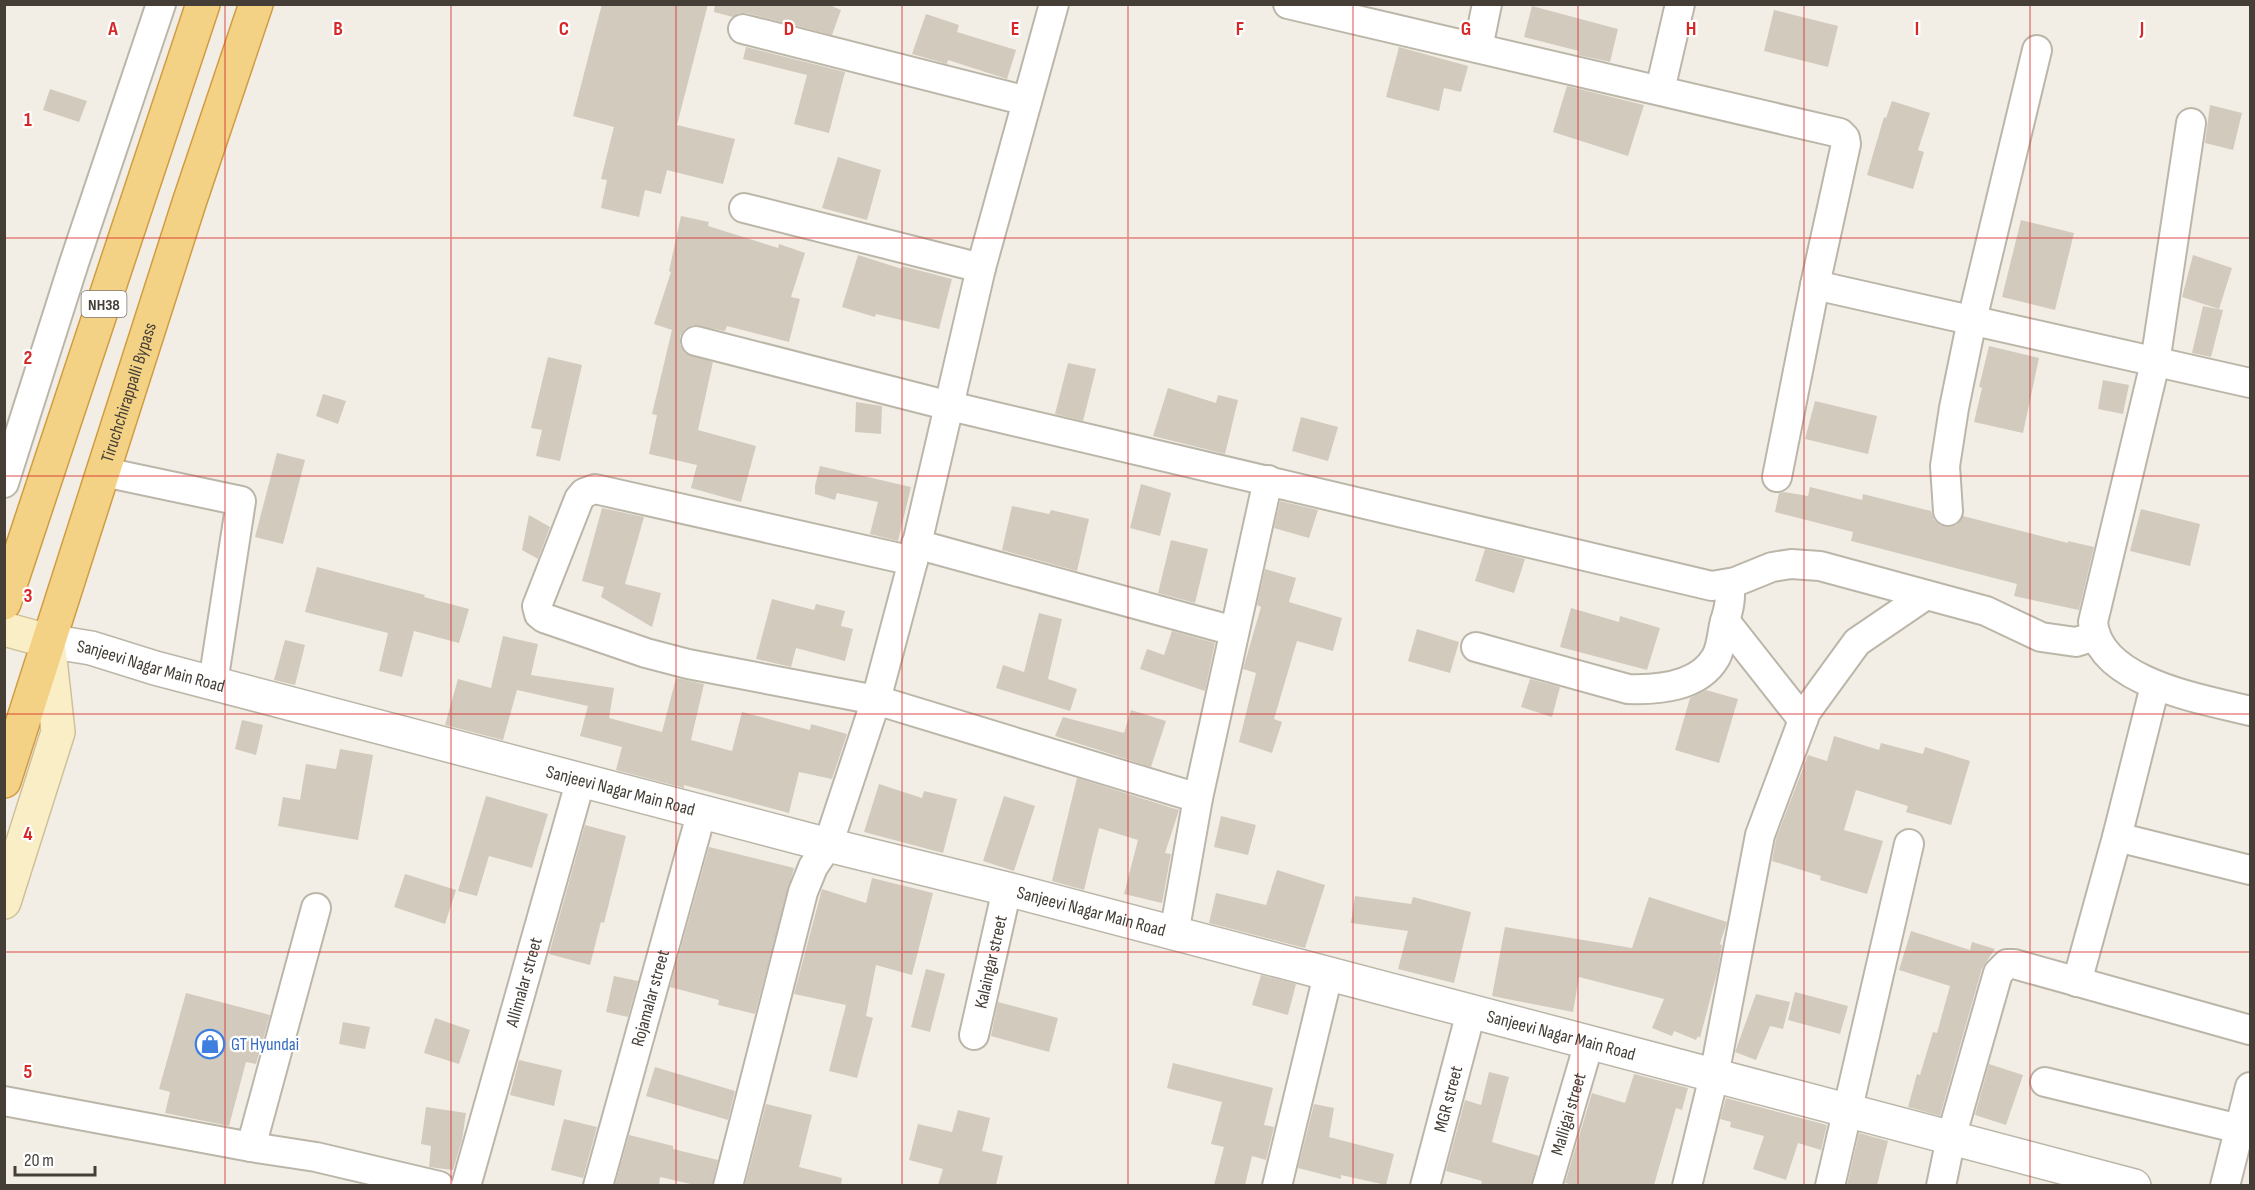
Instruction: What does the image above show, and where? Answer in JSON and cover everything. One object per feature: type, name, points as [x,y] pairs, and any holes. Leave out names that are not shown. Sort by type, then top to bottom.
[{"type":"highway","name":"NH38","points":[[4,603],[203,4]]},
{"type":"highway","name":"Tiruchchirappalli Bypass","points":[[4,781],[255,4]]},
{"type":"main road","points":[[4,628],[48,641],[57,732],[4,902]]},
{"type":"street","points":[[4,483],[70,274],[161,4]]},
{"type":"street","points":[[728,1185],[803,892],[813,867],[828,844],[876,700],[950,406],[981,268],[1054,4]]},
{"type":"street","points":[[1288,4],[1334,10],[1478,48],[1835,132],[1845,138],[1846,144],[1777,477]]},
{"type":"street","points":[[1478,48],[1487,4]]},
{"type":"street","points":[[1660,90],[1680,4]]},
{"type":"street","points":[[743,29],[1027,101]]},
{"type":"street","points":[[1948,511],[1945,466],[1971,320],[2037,50]]},
{"type":"street","points":[[2191,123],[2156,363],[2093,622],[2096,636],[2111,658],[2155,686],[2250,711]]},
{"type":"street","points":[[744,208],[981,268]]},
{"type":"street","points":[[1815,285],[2250,383]]},
{"type":"street","points":[[696,341],[950,406],[1712,586],[1729,584],[1772,567],[1791,564],[1820,566],[1986,611],[2040,637],[2076,642],[2096,636]]},
{"type":"street","points":[[104,472],[241,501],[213,683]]},
{"type":"street","points":[[1174,934],[1198,798],[1268,480]]},
{"type":"street","points":[[1198,798],[876,700],[688,664],[645,653],[544,618],[539,614],[537,606],[579,499],[584,493],[595,489],[914,553],[1234,631]]},
{"type":"street","points":[[1476,647],[1628,689],[1646,690],[1680,685],[1702,673],[1715,659],[1731,596],[1729,584]]},
{"type":"street","points":[[1687,1185],[1714,1076],[1760,836],[1803,720],[1810,705],[1857,642],[1926,595]]},
{"type":"street","points":[[1725,621],[1803,720]]},
{"type":"street","name":"Sanjeevi Nagar Main Road","points":[[48,641],[91,648],[213,683],[1007,889],[1951,1138],[2100,1181],[2134,1185]]},
{"type":"street","points":[[2077,982],[2155,686]]},
{"type":"street","name":"Allimalar street","points":[[466,1185],[581,779]]},
{"type":"street","name":"Rojamalar street","points":[[598,1185],[702,811]]},
{"type":"street","points":[[2117,837],[2250,870]]},
{"type":"street","points":[[1830,1185],[1909,844]]},
{"type":"street","name":"Kalaingar street","points":[[974,1035],[1007,889]]},
{"type":"street","points":[[251,1148],[316,908]]},
{"type":"street","points":[[1941,1185],[1951,1138],[1998,973],[2009,963],[2250,1030]]},
{"type":"street","points":[[1277,1185],[1329,975]]},
{"type":"street","name":"MGR street","points":[[1425,1185],[1470,1012]]},
{"type":"street","name":"Malligai street","points":[[1547,1185],[1589,1043]]},
{"type":"street","points":[[2045,1082],[2240,1129]]},
{"type":"street","points":[[2225,1185],[2250,1087]]},
{"type":"street","points":[[4,1101],[251,1148],[316,1157],[439,1185]]},
{"type":"building","points":[[602,4],[708,4],[677,125],[735,139],[723,184],[667,170],[661,194],[645,190],[639,217],[601,208],[607,180],[601,179],[614,127],[573,116]]},
{"type":"building","points":[[715,4],[827,4],[841,10],[832,35],[747,13],[739,13],[733,17],[714,12]]},
{"type":"building","points":[[1532,6],[1618,29],[1610,62],[1578,55],[1579,51],[1524,37]]},
{"type":"building","points":[[1774,10],[1838,26],[1828,67],[1764,51]]},
{"type":"building","points":[[926,14],[959,25],[957,32],[1016,50],[1007,79],[948,60],[947,64],[912,54]]},
{"type":"building","points":[[746,47],[845,72],[829,133],[794,124],[807,75],[743,59]]},
{"type":"building","points":[[1399,47],[1468,66],[1461,92],[1444,88],[1439,111],[1386,97]]},
{"type":"building","points":[[1567,86],[1644,105],[1628,156],[1553,132]]},
{"type":"building","points":[[50,89],[87,101],[79,122],[43,110]]},
{"type":"building","points":[[1892,101],[1930,113],[1918,150],[1924,152],[1913,189],[1867,175],[1884,117],[1886,118]]},
{"type":"building","points":[[2210,105],[2242,113],[2233,150],[2205,143]]},
{"type":"building","points":[[838,157],[881,170],[867,220],[822,208]]},
{"type":"building","points":[[681,216],[709,222],[708,226],[778,248],[779,244],[805,253],[791,297],[800,299],[789,342],[727,326],[725,331],[692,325],[680,336],[680,345],[685,353],[713,362],[698,430],[756,446],[741,502],[691,488],[697,465],[649,454],[657,415],[652,414],[672,330],[654,324],[671,272],[669,271]]},
{"type":"building","points":[[2021,220],[2074,233],[2055,310],[2002,297]]},
{"type":"building","points":[[858,255],[902,269],[902,266],[952,279],[939,329],[876,314],[875,317],[842,307]]},
{"type":"building","points":[[2193,255],[2232,268],[2219,309],[2182,297]]},
{"type":"building","points":[[2203,306],[2223,310],[2211,357],[2192,353]]},
{"type":"building","points":[[1989,346],[2039,358],[2023,433],[1974,422],[1982,388],[1979,387]]},
{"type":"building","points":[[548,357],[582,365],[560,461],[536,456],[542,430],[531,428]]},
{"type":"building","points":[[1068,363],[1096,369],[1083,421],[1055,414]]},
{"type":"building","points":[[2103,380],[2129,385],[2123,414],[2098,409]]},
{"type":"building","points":[[1168,388],[1216,403],[1218,395],[1238,400],[1225,454],[1153,436]]},
{"type":"building","points":[[323,394],[346,401],[338,424],[316,416]]},
{"type":"building","points":[[1815,401],[1877,416],[1868,454],[1805,439]]},
{"type":"building","points":[[856,402],[882,406],[881,434],[855,432]]},
{"type":"building","points":[[1301,417],[1338,427],[1328,461],[1292,451]]},
{"type":"building","points":[[277,453],[305,460],[283,544],[255,537]]},
{"type":"building","points":[[820,466],[911,487],[898,541],[870,534],[878,502],[837,493],[835,500],[815,494]]},
{"type":"building","points":[[1141,484],[1171,493],[1160,536],[1130,528]]},
{"type":"building","points":[[1810,487],[1862,500],[1863,494],[1931,511],[1934,520],[1941,526],[1957,525],[1963,516],[2068,543],[2068,541],[2094,547],[2079,610],[2014,596],[2017,584],[1851,541],[1853,532],[1775,512],[1779,493],[1808,496]]},
{"type":"building","points":[[1280,501],[1318,510],[1309,538],[1274,528]]},
{"type":"building","points":[[1012,506],[1049,514],[1051,510],[1089,519],[1077,571],[1002,550]]},
{"type":"building","points":[[602,508],[644,517],[625,584],[661,593],[652,627],[601,597],[604,587],[582,581]]},
{"type":"building","points":[[2141,509],[2200,524],[2190,566],[2130,551]]},
{"type":"building","points":[[529,515],[550,527],[538,559],[522,550]]},
{"type":"building","points":[[1171,540],[1208,549],[1195,603],[1158,593]]},
{"type":"building","points":[[1485,549],[1525,559],[1514,593],[1475,581]]},
{"type":"building","points":[[317,567],[469,609],[459,643],[414,631],[402,677],[379,671],[388,633],[305,612]]},
{"type":"building","points":[[1265,569],[1296,578],[1289,602],[1342,618],[1333,651],[1297,641],[1274,719],[1282,722],[1272,753],[1239,742],[1256,673],[1243,669],[1261,607],[1257,605]]},
{"type":"building","points":[[772,599],[814,610],[816,604],[845,611],[841,626],[853,629],[845,661],[796,648],[791,667],[756,659]]},
{"type":"building","points":[[1571,608],[1619,622],[1620,616],[1660,628],[1647,670],[1560,647]]},
{"type":"building","points":[[1039,613],[1062,619],[1048,679],[1077,689],[1070,711],[996,688],[1003,665],[1024,672]]},
{"type":"building","points":[[1417,629],[1459,642],[1450,673],[1408,661]]},
{"type":"building","points":[[1172,631],[1215,643],[1205,691],[1140,669],[1147,649],[1164,655]]},
{"type":"building","points":[[503,636],[538,644],[531,675],[614,688],[609,718],[662,732],[676,678],[704,684],[691,740],[732,751],[742,712],[810,730],[811,724],[847,734],[832,779],[799,772],[789,813],[684,785],[684,788],[616,770],[622,747],[580,736],[588,706],[517,690],[503,740],[445,725],[458,679],[491,688]]},
{"type":"building","points":[[285,640],[305,645],[295,685],[274,680]]},
{"type":"building","points":[[1530,679],[1560,687],[1552,717],[1521,707]]},
{"type":"building","points":[[1706,690],[1738,699],[1719,763],[1675,750],[1690,698]]},
{"type":"building","points":[[1131,710],[1166,721],[1151,767],[1055,736],[1063,717],[1124,733]]},
{"type":"building","points":[[242,720],[263,725],[256,755],[235,749]]},
{"type":"building","points":[[1834,736],[1879,750],[1881,743],[1923,754],[1925,747],[1970,761],[1951,825],[1906,812],[1908,806],[1856,790],[1844,830],[1883,841],[1867,894],[1820,880],[1821,876],[1772,861],[1776,839],[1808,755],[1827,761]]},
{"type":"building","points":[[340,749],[373,755],[358,840],[278,826],[283,797],[300,800],[306,764],[336,769]]},
{"type":"building","points":[[1077,778],[1179,810],[1165,853],[1171,854],[1162,903],[1124,894],[1138,840],[1099,828],[1084,890],[1052,881]]},
{"type":"building","points":[[879,784],[922,798],[924,791],[957,799],[943,853],[864,832]]},
{"type":"building","points":[[486,796],[548,814],[532,868],[489,856],[477,896],[458,891]]},
{"type":"building","points":[[1004,796],[1035,806],[1014,871],[983,861]]},
{"type":"building","points":[[1221,816],[1256,825],[1248,855],[1214,847]]},
{"type":"building","points":[[585,825],[626,836],[604,923],[601,922],[590,965],[549,954]]},
{"type":"building","points":[[709,847],[794,868],[755,1014],[718,1005],[719,1000],[670,987]]},
{"type":"building","points":[[1277,870],[1325,885],[1305,948],[1209,923],[1216,893],[1266,905]]},
{"type":"building","points":[[405,874],[456,890],[445,924],[394,907]]},
{"type":"building","points":[[872,878],[933,893],[912,975],[876,965],[866,1016],[873,1018],[857,1078],[829,1071],[846,1005],[794,994],[822,889],[866,903]]},
{"type":"building","points":[[1355,896],[1411,904],[1413,897],[1471,912],[1454,983],[1398,969],[1408,931],[1351,923]]},
{"type":"building","points":[[1649,897],[1727,922],[1720,944],[1722,945],[1718,969],[1700,1038],[1698,1036],[1696,1040],[1674,1031],[1672,1036],[1652,1028],[1664,999],[1579,977],[1573,1012],[1492,996],[1505,927],[1632,948]]},
{"type":"building","points":[[1911,931],[1970,950],[1972,942],[1995,949],[1982,968],[1940,1116],[1908,1107],[1917,1074],[1920,1075],[1933,1032],[1937,1033],[1950,986],[1899,970]]},
{"type":"building","points":[[926,969],[945,974],[930,1032],[911,1027]]},
{"type":"building","points":[[1261,975],[1296,984],[1288,1015],[1252,1005]]},
{"type":"building","points":[[614,976],[638,981],[628,1017],[606,1012]]},
{"type":"building","points":[[1795,992],[1848,1006],[1840,1034],[1788,1020]]},
{"type":"building","points":[[186,993],[270,1015],[256,1064],[246,1062],[229,1126],[165,1113],[170,1092],[159,1089]]},
{"type":"building","points":[[1756,994],[1790,1002],[1783,1029],[1770,1026],[1756,1060],[1735,1052]]},
{"type":"building","points":[[998,1002],[1058,1018],[1049,1052],[991,1036]]},
{"type":"building","points":[[435,1018],[470,1030],[459,1064],[424,1053]]},
{"type":"building","points":[[343,1022],[370,1027],[365,1049],[339,1044]]},
{"type":"building","points":[[519,1060],[562,1070],[554,1106],[510,1095]]},
{"type":"building","points":[[1173,1063],[1273,1088],[1264,1125],[1274,1127],[1266,1160],[1252,1156],[1245,1185],[1214,1185],[1224,1147],[1211,1144],[1222,1102],[1167,1088]]},
{"type":"building","points":[[1989,1064],[2023,1075],[2006,1125],[1975,1115]]},
{"type":"building","points":[[655,1067],[735,1091],[728,1120],[646,1096]]},
{"type":"building","points":[[1489,1072],[1509,1077],[1492,1142],[1539,1156],[1531,1185],[1481,1185],[1482,1181],[1446,1171],[1465,1100],[1481,1105]]},
{"type":"building","points":[[1634,1074],[1688,1088],[1682,1110],[1676,1108],[1654,1185],[1565,1183],[1592,1093],[1625,1103]]},
{"type":"building","points":[[1726,1098],[1827,1125],[1821,1150],[1798,1143],[1786,1180],[1753,1169],[1764,1136],[1730,1127],[1731,1122],[1720,1119]]},
{"type":"building","points":[[766,1104],[812,1115],[799,1167],[842,1178],[841,1185],[745,1185]]},
{"type":"building","points":[[1314,1104],[1334,1108],[1329,1137],[1394,1154],[1386,1185],[1341,1175],[1341,1179],[1298,1168]]},
{"type":"building","points":[[426,1107],[466,1113],[462,1140],[453,1170],[429,1167],[431,1146],[421,1144]]},
{"type":"building","points":[[958,1110],[990,1118],[982,1151],[1003,1156],[996,1185],[938,1185],[943,1169],[909,1160],[918,1124],[952,1132]]},
{"type":"building","points":[[564,1119],[597,1127],[583,1178],[551,1170]]},
{"type":"building","points":[[1859,1133],[1888,1141],[1877,1185],[1847,1185]]},
{"type":"building","points":[[629,1135],[718,1160],[712,1185],[695,1185],[660,1177],[659,1185],[615,1185]]},
{"type":"place","name":"GT Hyundai","points":[[210,1044]]}]
